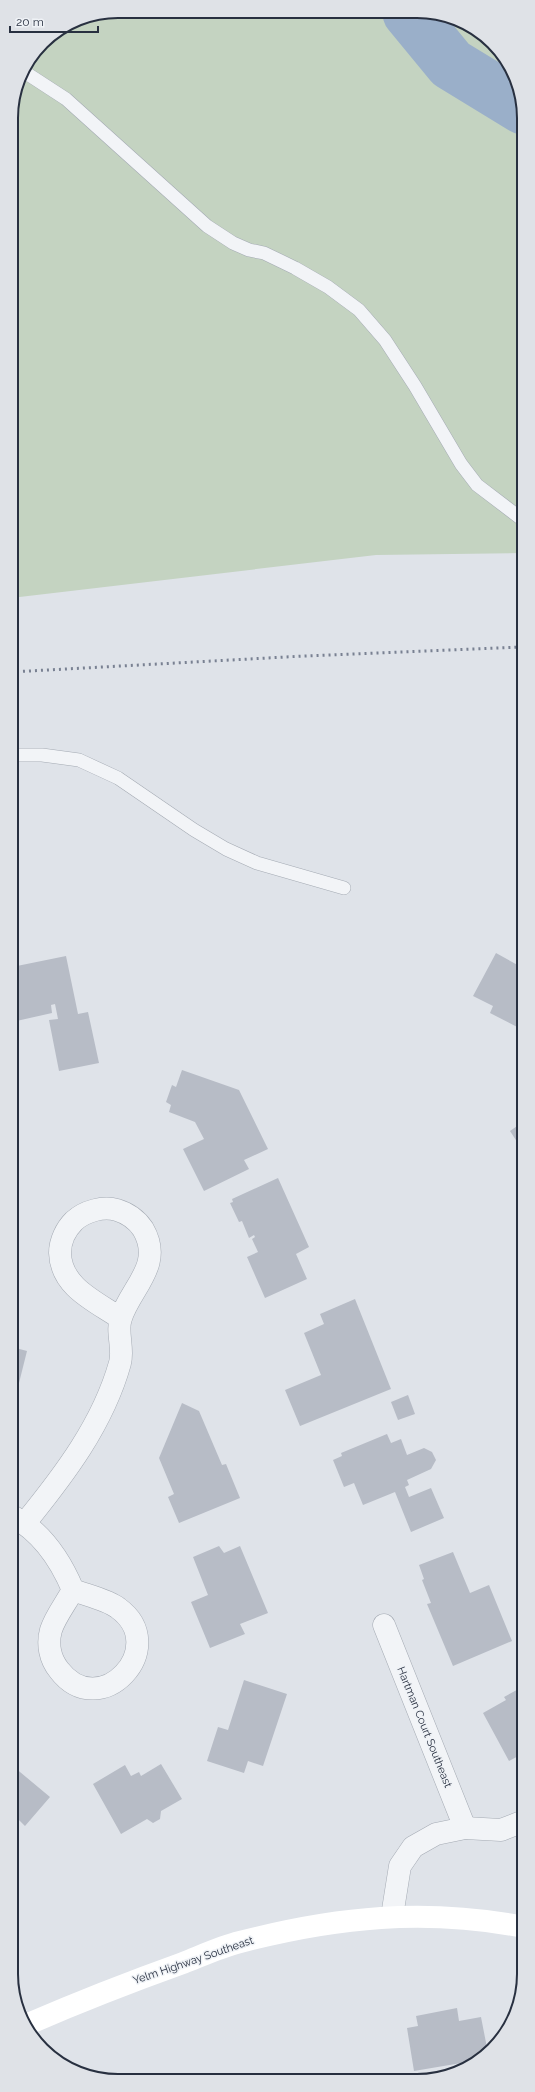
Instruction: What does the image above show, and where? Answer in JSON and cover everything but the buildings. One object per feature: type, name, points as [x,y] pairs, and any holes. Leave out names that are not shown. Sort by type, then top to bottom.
[{"type":"main road","name":"Yelm Highway Southeast","points":[[31,2023],[114,1987],[238,1942],[321,1924],[392,1916],[444,1916],[515,1926]]},
{"type":"street","points":[[73,1590],[51,1630],[49,1644],[53,1663],[65,1678],[75,1684],[89,1688],[112,1684],[124,1676],[134,1661],[138,1642],[132,1622],[118,1607],[73,1590],[63,1567],[48,1545],[19,1519],[65,1473],[103,1410],[121,1361],[120,1318],[146,1271],[150,1250],[147,1236],[140,1224],[129,1215],[116,1210],[102,1209],[88,1212],[75,1220],[65,1232],[60,1247],[61,1263],[66,1278],[77,1289],[120,1318]]},
{"type":"street","name":"Hartman Court Southeast","points":[[384,1625],[466,1828]]},
{"type":"street","points":[[392,1916],[400,1866],[413,1847],[436,1834],[466,1828],[501,1830],[517,1824]]},
{"type":"lane","points":[[28,74],[66,99],[207,226],[232,243],[249,250],[264,253],[295,268],[328,287],[359,310],[385,340],[415,386],[461,464],[477,485],[517,515]]},
{"type":"lane","points":[[18,755],[42,755],[79,760],[118,778],[194,830],[226,849],[257,863],[344,888]]},
{"type":"green space","points":[[111,18],[424,18],[449,23],[467,31],[488,47],[504,68],[512,86],[517,118],[517,553],[376,555],[18,597],[18,111],[21,92],[31,68],[52,43],[68,31],[86,23]]},
{"type":"waterway","points":[[413,18],[451,64],[516,104]]},
{"type":"railway","points":[[18,672],[304,656],[517,647]]}]
